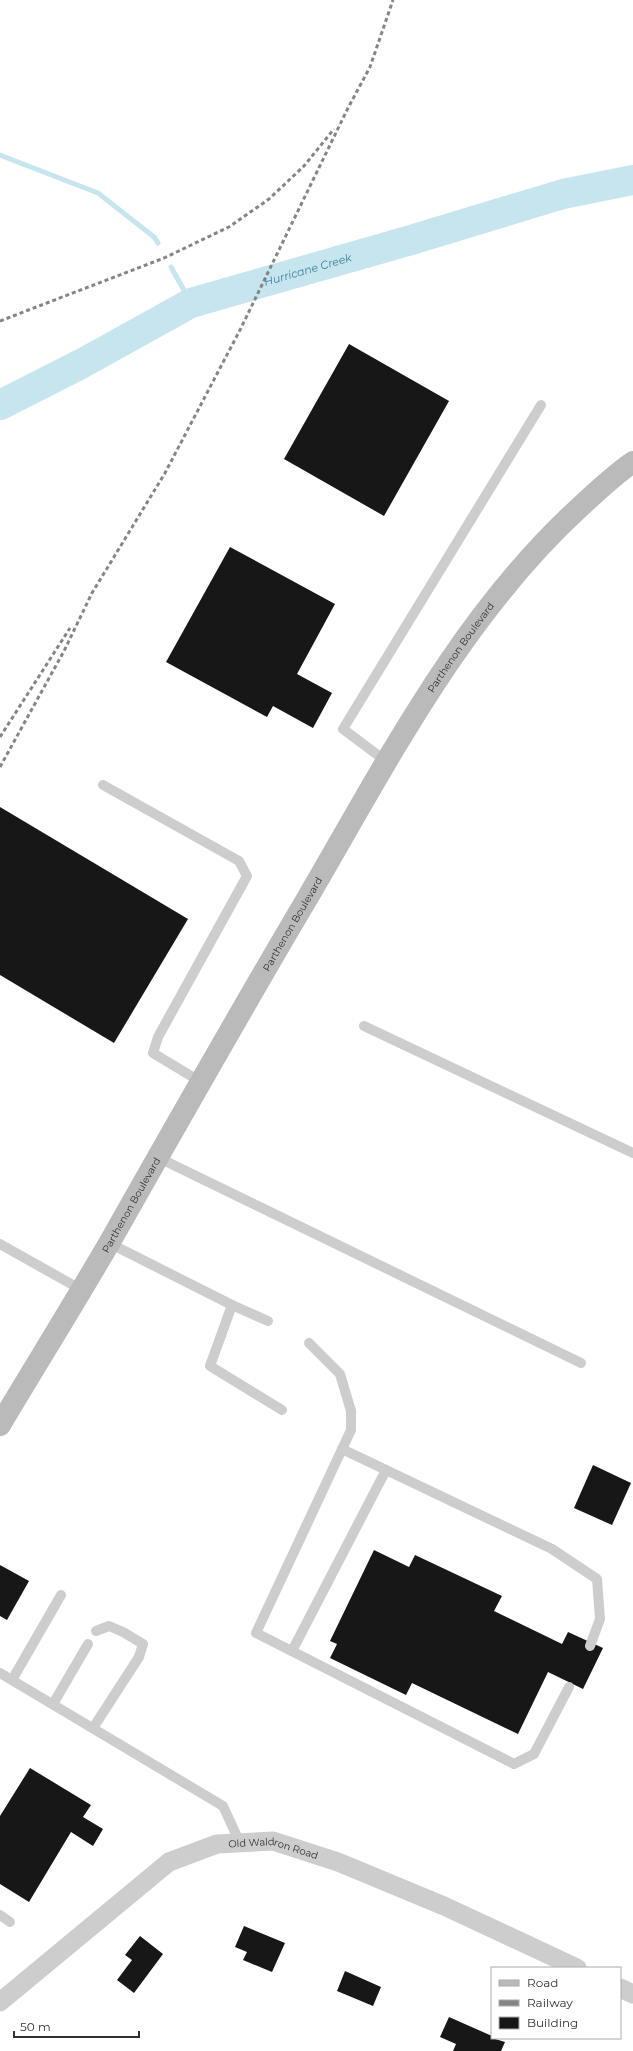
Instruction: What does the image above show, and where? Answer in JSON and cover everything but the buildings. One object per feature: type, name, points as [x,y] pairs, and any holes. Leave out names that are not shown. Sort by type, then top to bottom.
[{"type":"main road","name":"Parthenon Boulevard","points":[[0,1425],[80,1289],[109,1243],[157,1157],[387,762],[453,655],[505,585],[551,533],[614,475],[633,462]]},
{"type":"street","name":"Old Waldron Road","points":[[0,2002],[170,1862],[217,1844],[273,1842],[338,1862],[444,1906],[575,1967]]},
{"type":"street","points":[[621,1988],[633,1994]]},
{"type":"lane","points":[[387,762],[343,729],[540,405]]},
{"type":"lane","points":[[103,785],[239,861],[248,876],[158,1037],[153,1053],[201,1082]]},
{"type":"lane","points":[[364,1026],[633,1153]]},
{"type":"lane","points":[[157,1157],[581,1363]]},
{"type":"lane","points":[[109,1243],[232,1305],[268,1321]]},
{"type":"lane","points":[[0,1244],[80,1289]]},
{"type":"lane","points":[[232,1305],[210,1366],[282,1410]]},
{"type":"lane","points":[[309,1343],[340,1374],[351,1411],[351,1430],[256,1633],[514,1764],[534,1754],[569,1687]]},
{"type":"lane","points":[[342,1449],[552,1549],[597,1579],[600,1619],[590,1646]]},
{"type":"lane","points":[[292,1651],[386,1470]]},
{"type":"lane","points":[[12,1680],[61,1594]]},
{"type":"lane","points":[[93,1728],[139,1657],[143,1644],[109,1626],[96,1632]]},
{"type":"lane","points":[[53,1704],[88,1644]]},
{"type":"lane","points":[[0,1673],[223,1806],[240,1843]]},
{"type":"lane","points":[[0,1915],[10,1922]]},
{"type":"waterway","points":[[0,155],[98,193],[154,237],[158,243]]},
{"type":"waterway","name":"Hurricane Creek","points":[[0,405],[81,364],[191,303],[411,240],[563,194],[633,180]]},
{"type":"waterway","points":[[171,267],[191,303]]},
{"type":"railway","points":[[0,767],[64,651],[92,593],[165,473],[240,330],[348,108],[370,67],[393,0]]},
{"type":"railway","points":[[0,321],[164,258],[229,227],[269,199],[304,166],[334,129]]},
{"type":"railway","points":[[0,737],[70,628]]}]
